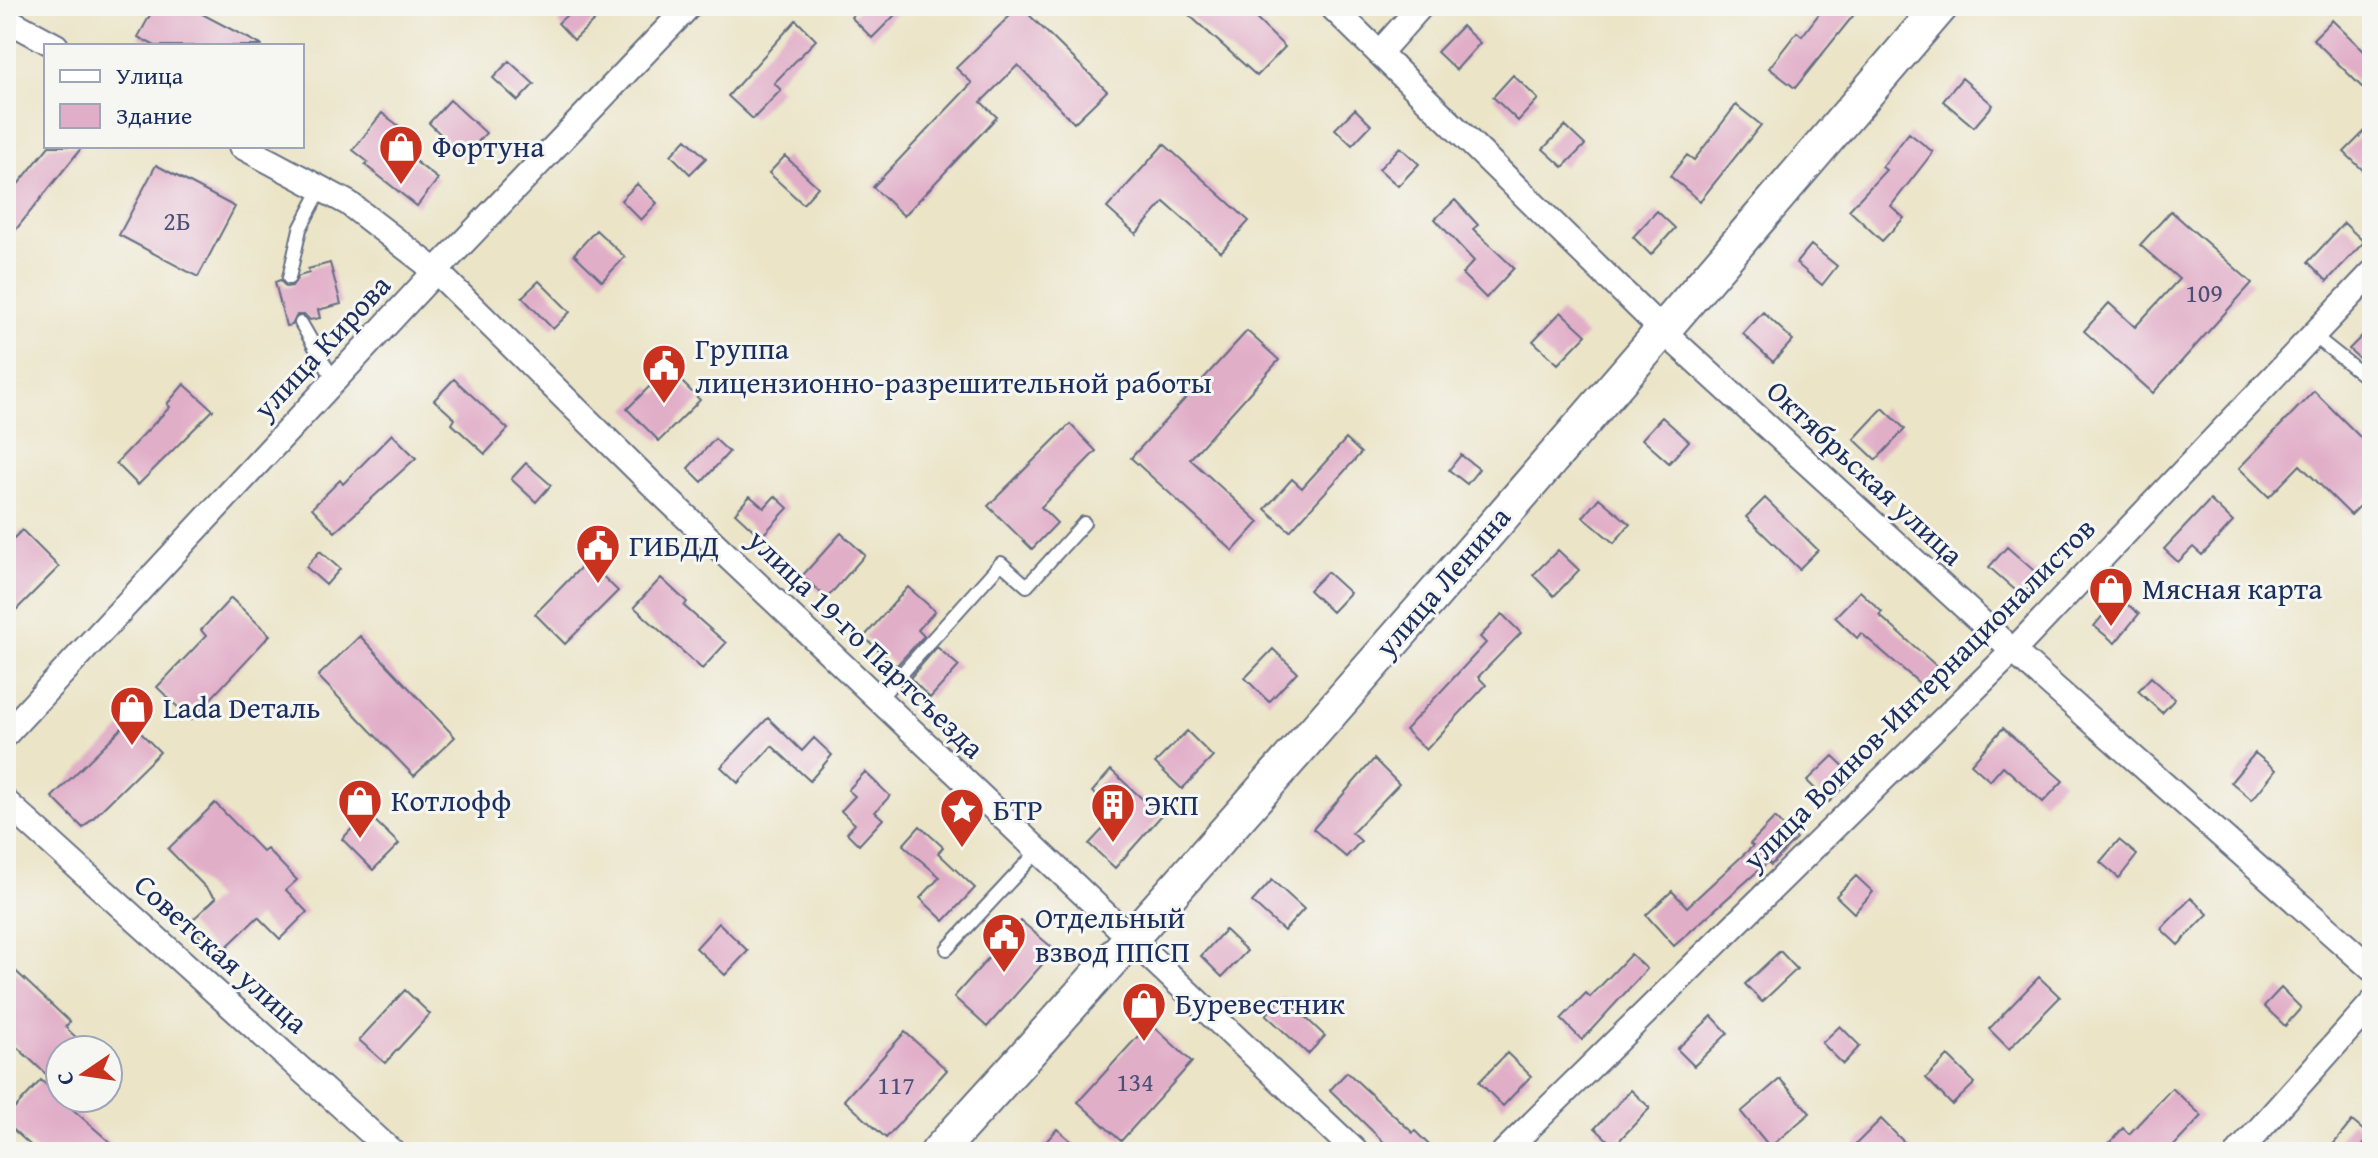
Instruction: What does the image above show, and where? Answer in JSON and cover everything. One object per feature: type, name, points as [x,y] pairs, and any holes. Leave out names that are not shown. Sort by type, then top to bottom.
[{"type":"main road","name":"улица Ленина","points":[[938,1152],[1131,939],[1663,331],[1941,6]]},
{"type":"street","name":"улица Кирова","points":[[6,734],[436,271],[689,6]]},
{"type":"street","name":"Октябрьская улица","points":[[1331,6],[1663,331],[2013,651],[2372,969]]},
{"type":"street","points":[[1379,53],[1421,6]]},
{"type":"street","points":[[6,19],[52,44]]},
{"type":"street","name":"улица 19-го Партсъезда","points":[[245,148],[348,203],[436,271],[662,494],[1356,1152]]},
{"type":"street","name":"улица Воинов-Интернационалистов","points":[[1504,1152],[2013,651],[2372,273]]},
{"type":"street","name":"Советская улица","points":[[6,802],[392,1152]]},
{"type":"street","points":[[2239,1152],[2372,1003]]},
{"type":"lane","points":[[289,278],[300,229],[321,189]]},
{"type":"lane","points":[[301,323],[335,382]]},
{"type":"lane","points":[[2313,335],[2372,382]]},
{"type":"lane","points":[[878,700],[1001,563],[1027,586],[1084,523]]},
{"type":"lane","points":[[947,949],[1038,851]]},
{"type":"building","points":[[155,6],[187,6],[259,44],[151,44],[138,37]]},
{"type":"building","points":[[577,6],[589,6],[599,16],[574,40],[558,23]]},
{"type":"building","points":[[862,6],[904,6],[872,38],[851,17]]},
{"type":"building","points":[[1020,6],[1107,91],[1074,123],[1018,65],[981,102],[997,117],[904,216],[873,187],[972,83],[956,68]]},
{"type":"building","points":[[1179,6],[1243,6],[1285,47],[1257,76]]},
{"type":"building","points":[[1825,6],[1861,6],[1795,88],[1769,68],[1797,32],[1802,36]]},
{"type":"building","points":[[796,20],[816,40],[774,83],[781,90],[753,119],[728,96]]},
{"type":"building","points":[[2332,20],[2372,59],[2372,97],[2313,39]]},
{"type":"building","points":[[1462,26],[1480,43],[1456,70],[1437,52]]},
{"type":"building","points":[[509,61],[534,84],[518,101],[493,78]]},
{"type":"building","points":[[1513,75],[1538,99],[1518,121],[1493,97]]},
{"type":"building","points":[[1962,78],[1993,105],[1974,127],[1943,101]]},
{"type":"building","points":[[450,100],[486,133],[464,157],[429,123]]},
{"type":"building","points":[[1736,105],[1761,125],[1700,201],[1670,176],[1687,155],[1694,160]]},
{"type":"building","points":[[1355,109],[1371,125],[1352,145],[1335,129]]},
{"type":"building","points":[[382,113],[417,140],[406,154],[438,179],[417,206],[365,165],[368,162],[353,150]]},
{"type":"building","points":[[2372,124],[2372,179],[2344,152]]},
{"type":"building","points":[[1565,126],[1585,145],[1563,167],[1543,149]]},
{"type":"building","points":[[1909,133],[1933,152],[1891,206],[1904,218],[1882,241],[1849,210],[1886,170],[1882,167]]},
{"type":"building","points":[[686,139],[706,158],[690,174],[671,155]]},
{"type":"building","points":[[1164,144],[1249,221],[1221,252],[1164,202],[1136,234],[1107,208]]},
{"type":"building","points":[[1400,147],[1419,164],[1398,186],[1379,169]]},
{"type":"building","points":[[47,148],[81,148],[6,242],[6,199]]},
{"type":"building","points":[[785,156],[818,187],[803,204],[769,173]]},
{"type":"building","points":[[156,165],[235,207],[198,277],[119,235]]},
{"type":"building","points":[[637,184],[657,203],[641,220],[621,200]]},
{"type":"building","points":[[1455,200],[1478,225],[1473,229],[1514,268],[1486,298],[1462,274],[1474,261],[1435,219]]},
{"type":"building","points":[[1657,211],[1675,228],[1651,255],[1633,237]]},
{"type":"building","points":[[2171,211],[2252,283],[2153,393],[2084,331],[2109,303],[2135,327],[2179,279],[2140,245]]},
{"type":"building","points":[[2344,223],[2364,242],[2327,281],[2308,262]]},
{"type":"building","points":[[596,230],[625,257],[602,281],[574,254]]},
{"type":"building","points":[[1811,245],[1837,266],[1822,285],[1796,263]]},
{"type":"building","points":[[330,263],[341,304],[318,310],[320,318],[310,320],[305,315],[297,315],[292,325],[286,326],[275,282],[280,280],[286,287],[292,286],[299,276],[309,273],[308,269]]},
{"type":"building","points":[[539,281],[570,312],[553,329],[522,297]]},
{"type":"building","points":[[1561,312],[1586,335],[1558,364],[1533,341]]},
{"type":"building","points":[[1763,312],[1793,340],[1773,362],[1743,334]]},
{"type":"building","points":[[2372,326],[2372,370],[2349,349]]},
{"type":"building","points":[[1247,331],[1279,360],[1190,459],[1259,522],[1233,551],[1131,458]]},
{"type":"building","name":"Группа лицензионно-разрешительной работы","points":[[676,376],[700,400],[659,441],[627,409],[650,386],[657,394]]},
{"type":"building","points":[[454,379],[508,429],[485,454],[452,424],[455,419],[434,400]]},
{"type":"building","points":[[184,384],[213,410],[138,485],[116,463],[170,407],[167,404]]},
{"type":"building","points":[[2314,391],[2372,449],[2372,494],[2351,515],[2300,465],[2269,497],[2239,468]]},
{"type":"building","points":[[1883,408],[1905,429],[1876,460],[1854,439]]},
{"type":"building","points":[[1662,417],[1689,441],[1669,463],[1642,439]]},
{"type":"building","points":[[1070,424],[1096,451],[1041,507],[1057,523],[1032,549],[988,506]]},
{"type":"building","points":[[392,434],[416,458],[335,532],[312,508],[340,480],[343,484]]},
{"type":"building","points":[[715,439],[729,452],[702,482],[688,468]]},
{"type":"building","points":[[1346,439],[1361,453],[1290,531],[1265,509],[1292,479],[1302,488]]},
{"type":"building","points":[[1461,455],[1479,469],[1467,484],[1449,470]]},
{"type":"building","points":[[526,463],[551,485],[536,502],[511,479]]},
{"type":"building","points":[[750,496],[764,508],[775,496],[788,508],[761,537],[735,513]]},
{"type":"building","points":[[1599,498],[1630,524],[1614,543],[1583,517]]},
{"type":"building","points":[[1765,498],[1818,550],[1799,569],[1746,517]]},
{"type":"building","points":[[2210,500],[2233,522],[2202,555],[2193,547],[2178,562],[2164,549]]},
{"type":"building","points":[[22,530],[59,567],[6,620],[6,546]]},
{"type":"building","points":[[841,533],[865,555],[827,598],[802,576]]},
{"type":"building","points":[[2007,547],[2040,576],[2022,596],[1989,567]]},
{"type":"building","points":[[1558,550],[1579,570],[1554,596],[1533,575]]},
{"type":"building","points":[[320,551],[340,569],[326,585],[306,567]]},
{"type":"building","points":[[587,561],[618,591],[565,644],[535,614]]},
{"type":"building","points":[[1327,572],[1350,593],[1332,612],[1309,590]]},
{"type":"building","points":[[661,578],[687,602],[684,606],[726,643],[702,669],[634,607]]},
{"type":"building","points":[[908,587],[935,611],[918,630],[924,636],[896,666],[864,637]]},
{"type":"building","points":[[1860,591],[1882,612],[1879,615],[1941,670],[1925,688],[1861,633],[1857,638],[1835,617]]},
{"type":"building","points":[[2118,597],[2139,614],[2115,643],[2094,626]]},
{"type":"building","points":[[231,598],[270,635],[191,720],[157,687],[206,636],[201,630]]},
{"type":"building","points":[[1502,614],[1521,633],[1478,677],[1486,685],[1426,750],[1405,730],[1486,643],[1480,637]]},
{"type":"building","points":[[360,636],[455,737],[414,776],[318,676]]},
{"type":"building","points":[[937,647],[959,666],[930,698],[910,678]]},
{"type":"building","points":[[1273,649],[1297,672],[1269,702],[1245,678]]},
{"type":"building","points":[[2151,677],[2175,699],[2162,713],[2138,691]]},
{"type":"building","points":[[768,718],[802,751],[814,738],[832,755],[810,781],[772,746],[738,783],[721,767]]},
{"type":"building","points":[[129,721],[160,752],[83,828],[52,797]]},
{"type":"building","points":[[2003,728],[2063,781],[2043,802],[2003,766],[1990,781],[1971,764]]},
{"type":"building","points":[[1187,731],[1213,757],[1182,789],[1155,763]]},
{"type":"building","points":[[2255,753],[2276,770],[2252,800],[2231,782]]},
{"type":"building","points":[[1833,756],[1854,776],[1829,802],[1807,781]]},
{"type":"building","points":[[1374,759],[1399,784],[1352,833],[1361,841],[1346,857],[1313,829]]},
{"type":"building","points":[[1111,770],[1161,816],[1115,868],[1089,844],[1117,814],[1092,792]]},
{"type":"building","points":[[865,772],[890,796],[875,812],[883,819],[859,845],[847,833],[855,824],[841,811],[855,796],[848,790]]},
{"type":"building","points":[[215,803],[263,852],[267,849],[297,880],[286,890],[307,912],[280,939],[258,917],[218,955],[188,924],[216,898],[168,849]]},
{"type":"building","points":[[367,813],[399,844],[373,870],[342,839]]},
{"type":"building","points":[[1775,818],[1796,839],[1771,865],[1768,862],[1674,946],[1646,915],[1672,891],[1687,907],[1753,846],[1750,844]]},
{"type":"building","points":[[920,826],[943,847],[938,853],[975,888],[944,921],[920,898],[940,877],[903,845]]},
{"type":"building","points":[[2119,840],[2137,855],[2119,878],[2100,862]]},
{"type":"building","points":[[1856,876],[1873,892],[1854,913],[1836,896]]},
{"type":"building","points":[[1272,880],[1304,909],[1284,931],[1252,902]]},
{"type":"building","points":[[2191,898],[2208,914],[2178,945],[2161,929]]},
{"type":"building","name":"Отдельный взвод ППСП","points":[[1021,921],[1055,950],[987,1027],[954,997]]},
{"type":"building","points":[[719,923],[748,951],[725,975],[696,948]]},
{"type":"building","points":[[1225,930],[1247,951],[1222,977],[1201,956]]},
{"type":"building","points":[[1780,951],[1797,969],[1762,1002],[1745,984]]},
{"type":"building","points":[[1631,954],[1647,969],[1582,1040],[1561,1019],[1586,993],[1590,997]]},
{"type":"building","points":[[6,962],[70,1022],[65,1027],[73,1034],[44,1034],[44,1072],[6,1037]]},
{"type":"building","points":[[2039,977],[2060,997],[2009,1049],[1989,1029]]},
{"type":"building","points":[[2281,988],[2301,1008],[2285,1026],[2264,1006]]},
{"type":"building","points":[[405,990],[430,1014],[385,1063],[359,1040]]},
{"type":"building","points":[[1283,996],[1325,1036],[1308,1054],[1266,1015]]},
{"type":"building","points":[[1712,1016],[1728,1033],[1694,1066],[1677,1049]]},
{"type":"building","points":[[1150,1023],[1192,1062],[1121,1141],[1078,1102]]},
{"type":"building","points":[[1840,1026],[1860,1046],[1843,1064],[1822,1043]]},
{"type":"building","points":[[905,1032],[947,1070],[886,1138],[844,1100]]},
{"type":"building","points":[[1507,1053],[1531,1076],[1503,1106],[1479,1082]]},
{"type":"building","points":[[1948,1056],[1975,1083],[1952,1105],[1926,1078]]},
{"type":"building","points":[[1347,1072],[1436,1152],[1394,1152],[1330,1090]]},
{"type":"building","points":[[1780,1079],[1810,1113],[1770,1147],[1741,1112]]},
{"type":"building","points":[[41,1080],[44,1083],[44,1114],[78,1114],[121,1152],[38,1152],[6,1123],[6,1118]]},
{"type":"building","points":[[2172,1088],[2202,1116],[2168,1152],[2101,1152],[2123,1128],[2129,1134]]},
{"type":"building","points":[[1631,1090],[1650,1108],[1614,1146],[1595,1128]]},
{"type":"building","points":[[1881,1119],[1914,1152],[1848,1152]]},
{"type":"building","points":[[2352,1121],[2370,1136],[2358,1152],[2327,1152]]},
{"type":"building","points":[[1057,1129],[1084,1152],[1037,1152]]},
{"type":"place","name":"Фортуна","points":[[401,186]]},
{"type":"place","name":"Группа лицензионно-разрешительной работы","points":[[664,405]]},
{"type":"place","name":"ГИБДД","points":[[598,585]]},
{"type":"place","name":"Мясная карта","points":[[2111,628]]},
{"type":"place","name":"Lada Dеталь","points":[[132,747]]},
{"type":"place","name":"Котлофф","points":[[360,840]]},
{"type":"place","name":"ЭКП","points":[[1113,844]]},
{"type":"place","name":"БТР","points":[[962,849]]},
{"type":"place","name":"Отдельный взвод ППСП","points":[[1004,974]]},
{"type":"place","name":"Буревестник","points":[[1144,1043]]}]
